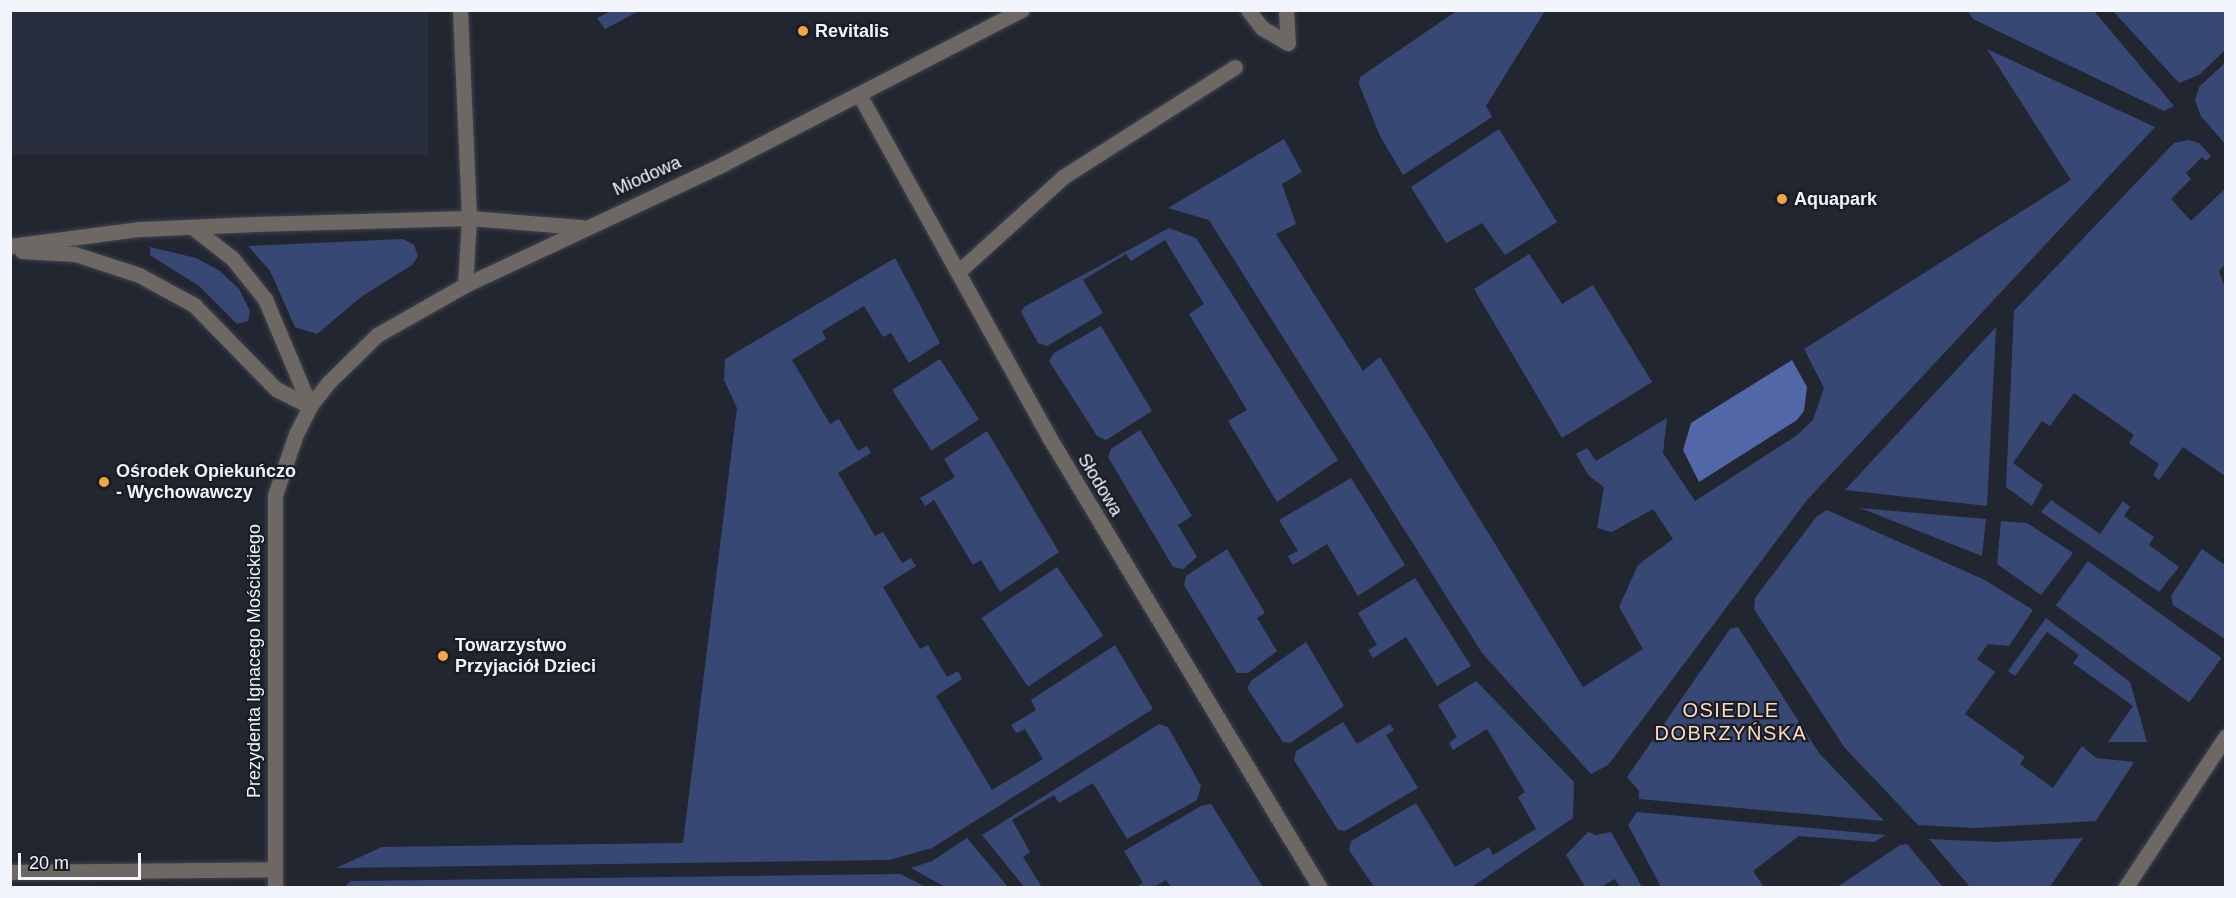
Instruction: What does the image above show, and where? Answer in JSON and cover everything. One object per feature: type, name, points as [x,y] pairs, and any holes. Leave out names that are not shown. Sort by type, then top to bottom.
[{"type":"street","points":[[459,10],[469,218],[465,285]]},
{"type":"street","name":"Miodowa","points":[[310,406],[359,350],[377,334],[465,285],[581,228],[723,164],[860,96],[1022,10]]},
{"type":"street","points":[[1248,10],[1262,28],[1288,43],[1286,10]]},
{"type":"street","points":[[958,272],[1063,177],[1235,67]]},
{"type":"street","name":"Słodowa","points":[[860,96],[1049,437],[1320,888]]},
{"type":"street","points":[[10,246],[140,229],[469,218],[581,228]]},
{"type":"street","points":[[192,227],[232,258],[265,300],[310,406]]},
{"type":"street","points":[[10,251],[75,254],[139,276],[194,304],[276,389],[310,406]]},
{"type":"street","name":"Prezydenta Ignacego Mościckiego","points":[[275,888],[273,521],[280,474],[310,406]]},
{"type":"street","points":[[2125,888],[2226,736]]},
{"type":"street","points":[[10,872],[275,869]]},
{"type":"shaded area","points":[[1458,10],[1545,11],[1486,106],[1492,117],[1403,175],[1380,136],[1359,84],[1360,77]]},
{"type":"shaded area","points":[[10,11],[428,11],[428,155],[10,155]]},
{"type":"shaded area","points":[[611,11],[639,11],[605,29],[597,18]]},
{"type":"shaded area","points":[[1968,11],[2094,11],[2174,106],[2164,111],[1973,19]]},
{"type":"shaded area","points":[[2113,11],[2225,11],[2225,50],[2199,75],[2179,83]]},
{"type":"shaded area","points":[[1987,49],[2155,127],[1807,500],[1608,765],[1591,774],[1482,653],[1209,220],[1168,208],[1284,139],[1302,172],[1282,184],[1296,224],[1276,234],[1363,371],[1380,357],[1583,687],[1643,649],[1619,607],[1638,565],[1673,539],[1653,509],[1612,532],[1597,528],[1604,487],[1589,476],[1576,454],[1587,448],[1596,461],[1667,418],[1663,453],[1695,501],[1796,436],[1813,420],[1824,388],[1804,349],[2071,180]]},
{"type":"shaded area","points":[[2225,63],[2225,144],[2201,116],[2195,101],[2199,87]]},
{"type":"shaded area","points":[[1499,129],[1557,222],[1505,255],[1482,223],[1446,243],[1411,187]]},
{"type":"shaded area","points":[[2188,140],[2199,143],[2211,156],[2206,161],[2202,157],[2186,173],[2191,179],[2171,199],[2191,221],[2225,189],[2225,265],[2219,271],[2226,290],[2225,476],[2183,447],[2159,480],[2153,475],[2159,464],[2129,443],[2134,435],[2074,393],[2050,426],[2042,421],[2013,463],[2043,485],[2032,506],[2006,487],[2014,311],[2174,143]]},
{"type":"shaded area","points":[[1169,228],[1196,238],[1338,460],[1277,502],[1228,421],[1247,410],[1189,314],[1204,304],[1165,240],[1131,261],[1126,254],[1083,280],[1103,313],[1047,346],[1038,343],[1021,312],[1024,307]]},
{"type":"shaded area","points":[[403,239],[414,245],[418,256],[412,265],[361,297],[317,334],[295,327],[270,271],[248,246]]},
{"type":"shaded area","points":[[150,247],[196,258],[220,271],[239,289],[250,311],[248,321],[237,324],[199,286],[150,255]]},
{"type":"shaded area","points":[[1529,254],[1562,304],[1593,285],[1652,382],[1562,438],[1474,289]]},
{"type":"shaded area","points":[[895,258],[940,343],[909,363],[891,333],[883,337],[864,306],[822,331],[826,339],[792,360],[830,424],[839,419],[858,451],[867,446],[871,453],[838,473],[875,536],[883,532],[902,563],[911,558],[916,566],[883,587],[920,649],[928,645],[947,677],[958,671],[962,679],[936,696],[992,790],[1043,759],[1025,729],[1016,733],[1011,725],[1036,710],[1031,700],[1115,645],[1153,709],[932,848],[889,860],[336,868],[382,847],[683,843],[737,408],[724,380],[725,359]]},
{"type":"shaded area","points":[[1101,326],[1152,411],[1106,440],[1097,436],[1049,361],[1054,353]]},
{"type":"shaded area","points":[[1996,327],[1987,506],[1845,490]]},
{"type":"shaded area","points":[[940,359],[979,419],[931,450],[892,390]]},
{"type":"shaded area","points":[[1792,360],[1807,387],[1804,411],[1797,420],[1699,482],[1683,450],[1691,423]]},
{"type":"shaded area","points":[[1140,430],[1192,516],[1178,525],[1197,557],[1183,569],[1173,567],[1108,457],[1111,449]]},
{"type":"shaded area","points":[[987,431],[1059,552],[1000,592],[981,560],[973,565],[934,500],[925,506],[920,498],[955,477],[944,459]]},
{"type":"shaded area","points":[[1351,478],[1405,565],[1358,596],[1327,544],[1293,565],[1288,556],[1298,551],[1279,520]]},
{"type":"shaded area","points":[[2051,500],[2100,534],[2123,501],[2130,507],[2124,516],[2154,537],[2149,545],[2179,567],[2159,592],[2041,512]]},
{"type":"shaded area","points":[[1860,508],[1986,519],[1982,556]]},
{"type":"shaded area","points":[[1827,510],[1985,580],[2033,610],[2009,646],[1988,644],[1977,659],[1995,672],[1965,714],[2025,757],[2020,764],[2053,788],[2082,746],[2096,758],[2134,762],[2096,821],[1975,828],[1918,825],[1844,747],[1754,609],[1755,598],[1817,516]]},
{"type":"shaded area","points":[[2001,521],[2027,523],[2073,553],[2041,595],[1997,564]]},
{"type":"shaded area","points":[[1227,549],[1265,613],[1257,618],[1277,651],[1248,673],[1237,673],[1184,585],[1186,576]]},
{"type":"shaded area","points":[[2202,549],[2225,565],[2225,639],[2173,605],[2171,596]]},
{"type":"shaded area","points":[[2088,561],[2221,658],[2189,702],[2056,605]]},
{"type":"shaded area","points":[[1057,567],[1103,636],[1028,687],[982,618]]},
{"type":"shaded area","points":[[1415,578],[1471,666],[1437,686],[1406,637],[1373,658],[1368,650],[1377,645],[1358,613]]},
{"type":"shaded area","points":[[2046,618],[2130,682],[2147,742],[2108,742],[2133,706],[2073,663],[2079,655],[2047,632],[2015,676],[2008,671]]},
{"type":"shaded area","points":[[1738,627],[1819,753],[1884,821],[1639,799],[1639,791],[1627,777],[1730,629]]},
{"type":"shaded area","points":[[1306,642],[1344,706],[1290,743],[1283,742],[1247,688],[1252,680]]},
{"type":"shaded area","points":[[1476,681],[1574,782],[1573,818],[1472,887],[1374,887],[1349,850],[1351,841],[1416,803],[1455,867],[1489,847],[1493,855],[1536,829],[1518,797],[1525,792],[1487,729],[1453,750],[1449,743],[1457,737],[1438,705]]},
{"type":"shaded area","points":[[1343,722],[1357,744],[1390,724],[1394,730],[1386,735],[1418,788],[1345,831],[1338,830],[1294,760],[1296,751]]},
{"type":"shaded area","points":[[1159,724],[1168,727],[1201,786],[1197,800],[1127,839],[1093,783],[1059,803],[1054,795],[1012,820],[1030,852],[1023,857],[1042,887],[1024,887],[982,835]]},
{"type":"shaded area","points":[[1211,804],[1263,887],[1171,887],[1166,880],[1154,887],[1136,887],[1143,883],[1124,851],[1201,806]]},
{"type":"shaded area","points":[[1637,812],[1886,835],[1874,842],[1799,836],[1753,871],[1764,887],[1661,887],[1628,825]]},
{"type":"shaded area","points":[[1588,832],[1596,835],[1611,832],[1642,887],[1620,887],[1615,879],[1601,887],[1585,887],[1566,855]]},
{"type":"shaded area","points":[[967,838],[1008,887],[945,887],[911,868],[932,861]]},
{"type":"shaded area","points":[[2083,838],[2049,888],[1970,887],[1929,839],[1996,842]]},
{"type":"shaded area","points":[[1907,844],[1943,887],[1837,887],[1900,845]]},
{"type":"shaded area","points":[[900,874],[926,887],[344,887],[351,881]]},
{"type":"place","name":"Revitalis","points":[[803,31]]},
{"type":"place","name":"Aquapark","points":[[1782,199]]},
{"type":"place","name":"Ośrodek Opiekuńczo - Wychowawczy","points":[[104,482]]},
{"type":"place","name":"Towarzystwo Przyjaciół Dzieci","points":[[443,656]]},
{"type":"district","name":"OSIEDLE DOBRZYŃSKA","points":[[1731,722]]}]
